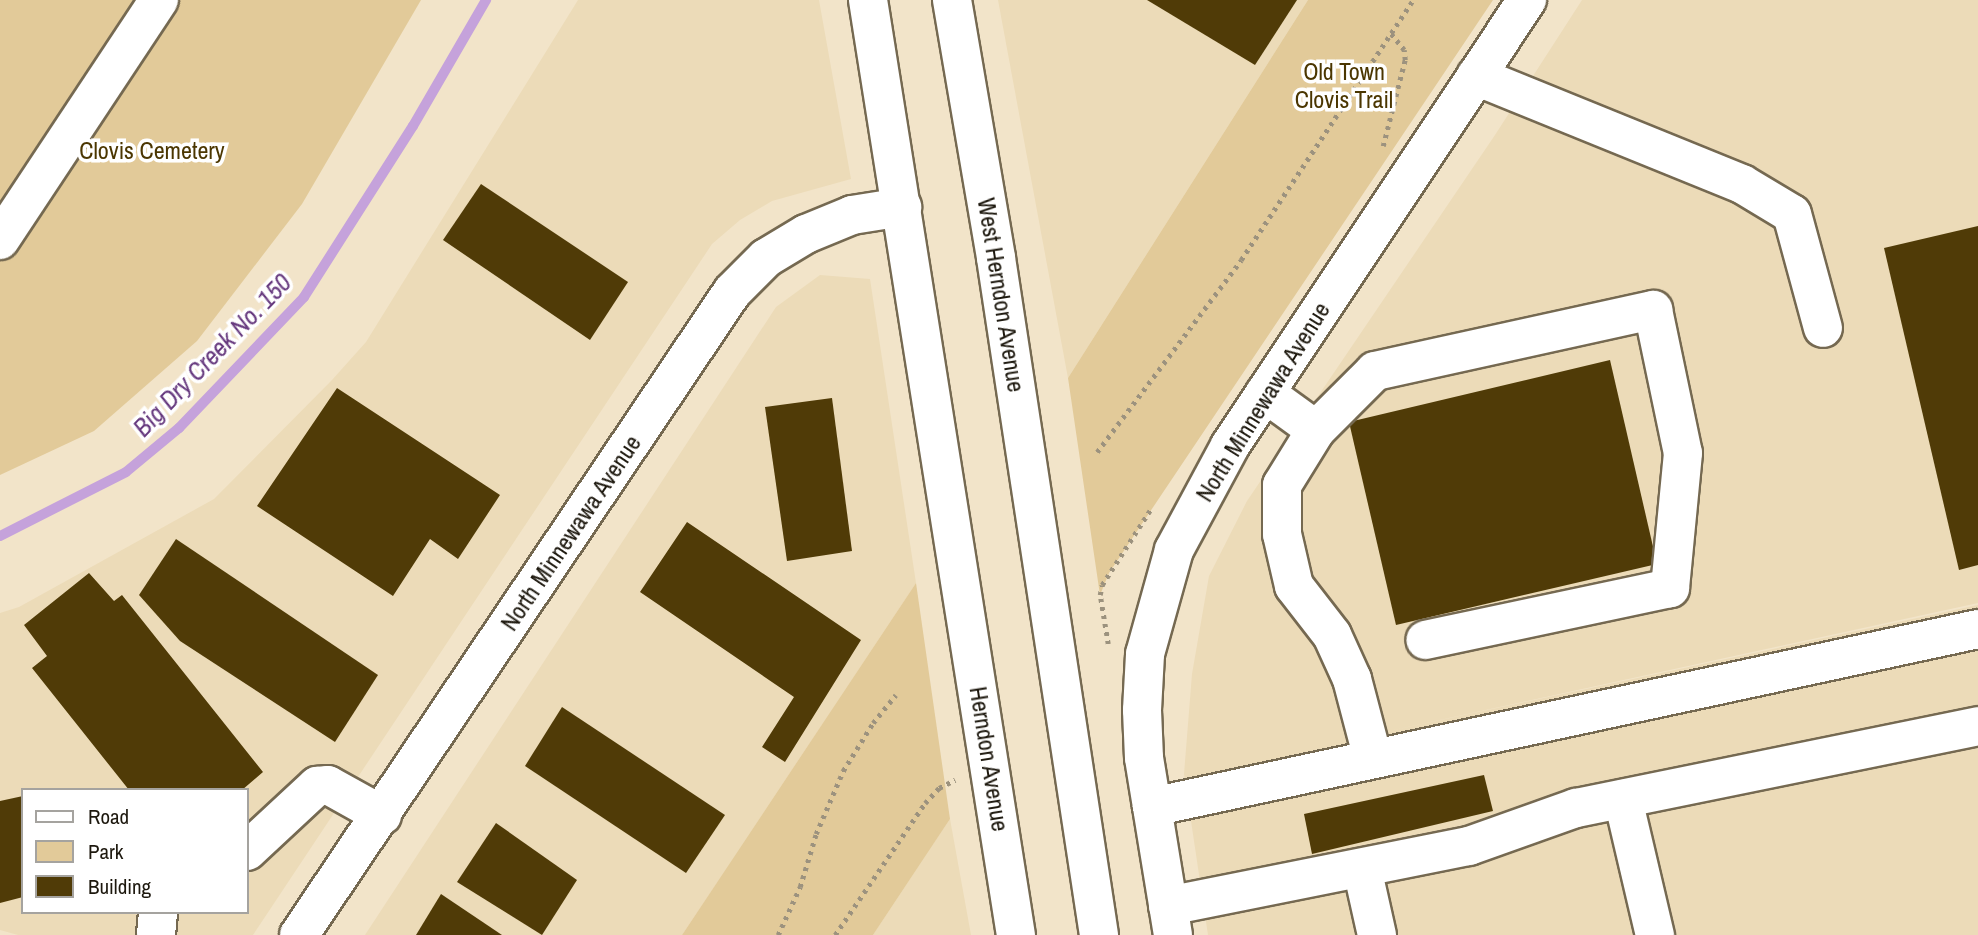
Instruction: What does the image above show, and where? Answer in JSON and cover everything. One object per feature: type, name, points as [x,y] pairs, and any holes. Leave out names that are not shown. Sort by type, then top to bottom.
[{"type":"street","points":[[0,240],[159,0]]},
{"type":"street","points":[[868,0],[902,207]]},
{"type":"street","name":"West Herndon Avenue","points":[[952,0],[1048,590],[1099,935]]},
{"type":"street","name":"North Minnewawa Avenue","points":[[1170,921],[1144,758],[1142,722],[1145,654],[1174,550],[1230,446],[1527,0]]},
{"type":"street","points":[[1476,76],[1742,184],[1792,214],[1823,328]]},
{"type":"street","name":"Herndon Avenue","points":[[902,207],[1016,935]]},
{"type":"street","name":"North Minnewawa Avenue","points":[[299,935],[732,292],[766,258],[806,234],[852,215],[902,207]]},
{"type":"street","points":[[1373,759],[1352,679],[1332,635],[1294,586],[1282,534],[1282,485],[1316,430],[1375,371],[1653,310],[1683,453],[1670,587],[1425,640]]},
{"type":"street","points":[[1265,393],[1316,430]]},
{"type":"street","points":[[1152,807],[1978,629]]},
{"type":"street","points":[[1170,921],[1362,868],[1469,846],[1576,808],[1978,726]]},
{"type":"street","points":[[248,850],[317,786],[328,785],[382,815]]},
{"type":"street","points":[[1623,799],[1655,935]]},
{"type":"street","points":[[1362,868],[1377,935]]},
{"type":"street","points":[[156,935],[158,914]]},
{"type":"path","points":[[1097,452],[1241,260],[1413,0]]},
{"type":"path","points":[[778,935],[800,887],[816,834],[843,771],[873,723],[896,695]]},
{"type":"path","points":[[835,935],[925,803],[939,788],[956,780]]},
{"type":"shaded area","points":[[578,0],[819,0],[851,179],[772,201],[740,220],[712,244],[253,935],[18,935],[0,930],[0,613],[19,607],[214,499],[366,342]]},
{"type":"shaded area","points":[[998,0],[1308,0],[1068,378]]},
{"type":"shaded area","points":[[1582,0],[1978,0],[1978,603],[1380,733],[1978,605],[1978,935],[1208,935],[1184,774],[1192,674],[1209,576],[1247,501],[1495,135]]},
{"type":"shaded area","points":[[820,275],[870,279],[916,583],[682,935],[365,935],[776,307]]},
{"type":"shaded area","points":[[950,819],[971,935],[873,935]]},
{"type":"green space","name":"Clovis Cemetery","points":[[0,0],[421,0],[302,204],[197,341],[94,431],[0,475]]},
{"type":"green space","name":"Old Town Clovis Trail","points":[[1308,0],[1493,0],[1109,573],[1100,595],[1068,378]]},
{"type":"green space","points":[[916,583],[950,819],[873,935],[682,935]]},
{"type":"building","points":[[1147,0],[1297,0],[1255,65]]},
{"type":"building","points":[[481,184],[628,282],[590,340],[443,240]]},
{"type":"building","points":[[1978,226],[1978,565],[1959,570],[1884,248]]},
{"type":"building","points":[[1610,360],[1657,564],[1396,625],[1349,422]]},
{"type":"building","points":[[337,388],[500,495],[458,559],[430,539],[393,596],[257,506]]},
{"type":"building","points":[[832,398],[852,551],[787,561],[765,407]]},
{"type":"building","points":[[687,522],[861,640],[785,762],[762,747],[794,697],[640,592]]},
{"type":"building","points":[[176,539],[378,675],[335,742],[180,641],[139,595]]},
{"type":"building","points":[[89,573],[114,601],[122,595],[263,772],[244,788],[127,788],[32,668],[47,656],[24,625]]},
{"type":"building","points":[[562,707],[725,815],[686,873],[525,766]]},
{"type":"building","points":[[1484,775],[1493,811],[1312,854],[1304,814]]},
{"type":"building","points":[[21,796],[21,898],[0,903],[0,801]]},
{"type":"building","points":[[496,823],[577,880],[542,935],[457,882]]},
{"type":"building","points":[[441,894],[502,935],[416,935]]},
{"type":"waterway","name":"Big Dry Creek No. 150","points":[[0,536],[126,472],[179,428],[304,297],[413,126],[486,0]]}]
